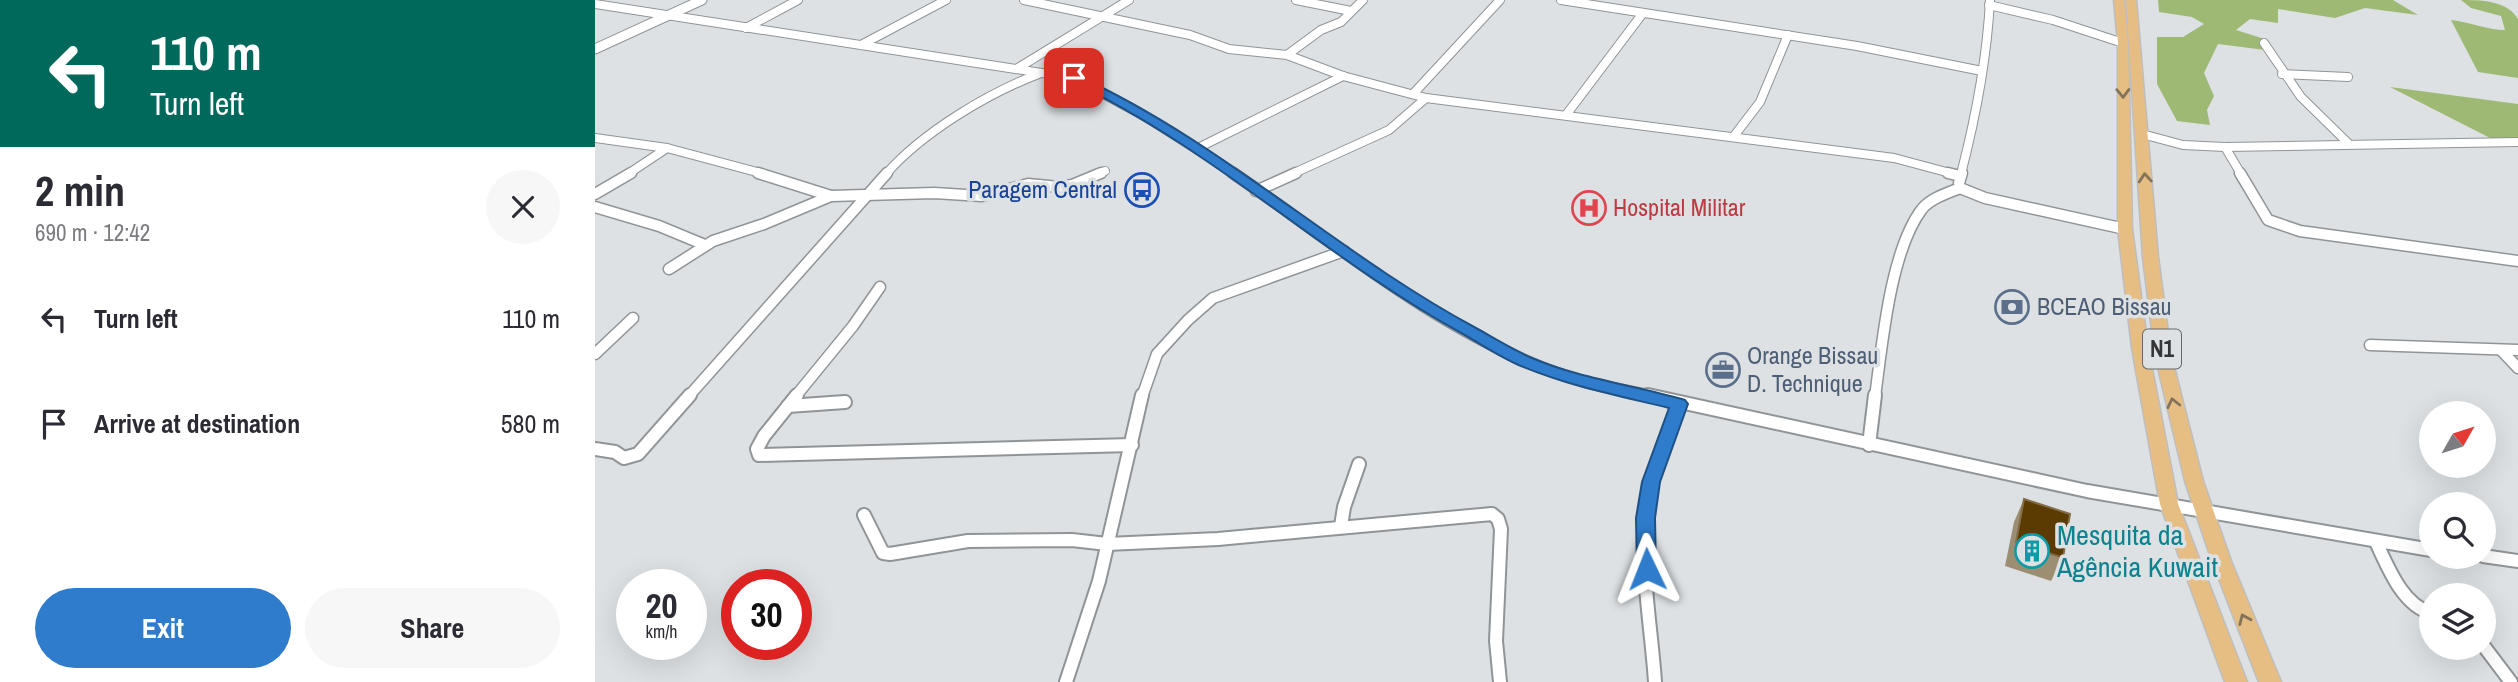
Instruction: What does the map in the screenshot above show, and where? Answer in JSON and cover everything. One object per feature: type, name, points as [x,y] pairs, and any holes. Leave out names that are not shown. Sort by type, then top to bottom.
[{"type":"main road","name":"N1","points":[[2119,0],[2123,43],[2125,229],[2140,348],[2169,504],[2236,682]]},
{"type":"main road","name":"N1","points":[[2131,0],[2149,233],[2162,352],[2189,471],[2202,511],[2270,682]]},
{"type":"street","points":[[595,49],[702,0]]},
{"type":"street","points":[[746,28],[798,0]]},
{"type":"street","points":[[861,45],[946,0]]},
{"type":"street","points":[[1028,0],[1190,35],[1229,49],[1287,55],[1343,76],[1426,98],[1894,158],[1960,176]]},
{"type":"street","points":[[1018,68],[1129,0]]},
{"type":"street","points":[[1296,0],[1351,11]]},
{"type":"street","points":[[1287,55],[1321,30],[1341,22],[1363,0]]},
{"type":"street","points":[[1413,94],[1500,0]]},
{"type":"street","points":[[1560,0],[1857,46],[1982,71]]},
{"type":"street","points":[[1960,188],[1960,176],[1979,104],[1982,71],[1988,47],[1989,2],[2123,43]]},
{"type":"street","points":[[595,4],[1074,78],[1121,100],[1198,148],[1417,303],[1525,362],[1573,379],[2087,491],[2419,548]]},
{"type":"street","points":[[1566,115],[1643,13]]},
{"type":"street","points":[[1734,136],[1747,124],[1768,84],[1788,35]]},
{"type":"street","points":[[2264,43],[2282,74],[2313,112],[2348,143]]},
{"type":"street","points":[[595,449],[615,452],[624,458],[643,450],[897,162],[932,135],[1016,81],[1044,72]]},
{"type":"street","points":[[2282,74],[2348,77]]},
{"type":"street","points":[[1198,148],[1343,76]]},
{"type":"street","points":[[1256,191],[1389,130],[1426,98]]},
{"type":"street","points":[[2142,134],[2183,145],[2225,147],[2518,142]]},
{"type":"street","points":[[595,138],[667,148],[788,181],[831,196],[982,196],[1028,184],[1059,187],[1072,185],[1105,171]]},
{"type":"street","points":[[2225,147],[2263,214],[2275,224],[2300,231],[2518,261]]},
{"type":"street","points":[[595,194],[649,162],[667,148]]},
{"type":"street","points":[[1869,445],[1886,310],[1906,242],[1923,208],[1940,196],[1960,188],[1985,198],[2125,229]]},
{"type":"street","points":[[669,269],[705,245],[791,214],[831,196]]},
{"type":"street","points":[[595,207],[659,226],[705,245]]},
{"type":"street","points":[[1066,682],[1099,581],[1143,391],[1157,354],[1204,305],[1225,292],[1344,251]]},
{"type":"street","points":[[880,287],[853,327],[764,436],[757,449],[759,455],[1132,446]]},
{"type":"street","points":[[595,354],[633,318]]},
{"type":"street","points":[[2370,345],[2518,350]]},
{"type":"street","points":[[2501,350],[2518,368]]},
{"type":"street","points":[[788,406],[845,402]]},
{"type":"street","points":[[1655,682],[1645,549],[1646,518],[1651,482],[1679,404]]},
{"type":"street","points":[[1341,526],[1344,507],[1359,464]]},
{"type":"street","points":[[864,515],[883,554],[968,541],[1072,540],[1108,544],[1218,539],[1492,514],[1501,529],[1496,641],[1500,682]]},
{"type":"street","points":[[2376,542],[2411,603],[2419,609]]},
{"type":"street","points":[[2496,558],[2518,561]]},
{"type":"street","points":[[2494,660],[2511,682]]},
{"type":"green space","points":[[2158,0],[2393,0],[2418,15],[2365,8],[2335,18],[2278,9],[2278,23],[2250,19],[2236,30],[2268,40],[2273,51],[2218,44],[2204,73],[2214,96],[2207,110],[2210,125],[2177,121],[2157,84],[2157,37],[2183,37],[2204,24],[2192,17],[2159,12]]},
{"type":"green space","points":[[2461,0],[2500,5],[2518,19],[2518,78],[2478,72],[2451,20],[2505,30],[2501,16],[2471,8]]},
{"type":"green space","points":[[2390,87],[2518,104],[2518,142],[2498,142]]},
{"type":"building","points":[[2024,499],[2070,514],[2063,558],[2016,542]]},
{"type":"place","name":"Paragem Central","points":[[1142,190]]},
{"type":"place","name":"Hospital Militar","points":[[1589,208]]},
{"type":"place","name":"BCEAO Bissau","points":[[2012,307]]},
{"type":"place","name":"Orange Bissau D. Technique","points":[[1723,370]]},
{"type":"place","name":"Mesquita da Agência Kuwait","points":[[2032,551]]},
{"type":"route","points":[[1074,78],[1121,100],[1198,148],[1417,303],[1525,362],[1573,379],[1679,404],[1651,482],[1646,518],[1647,569]]}]
